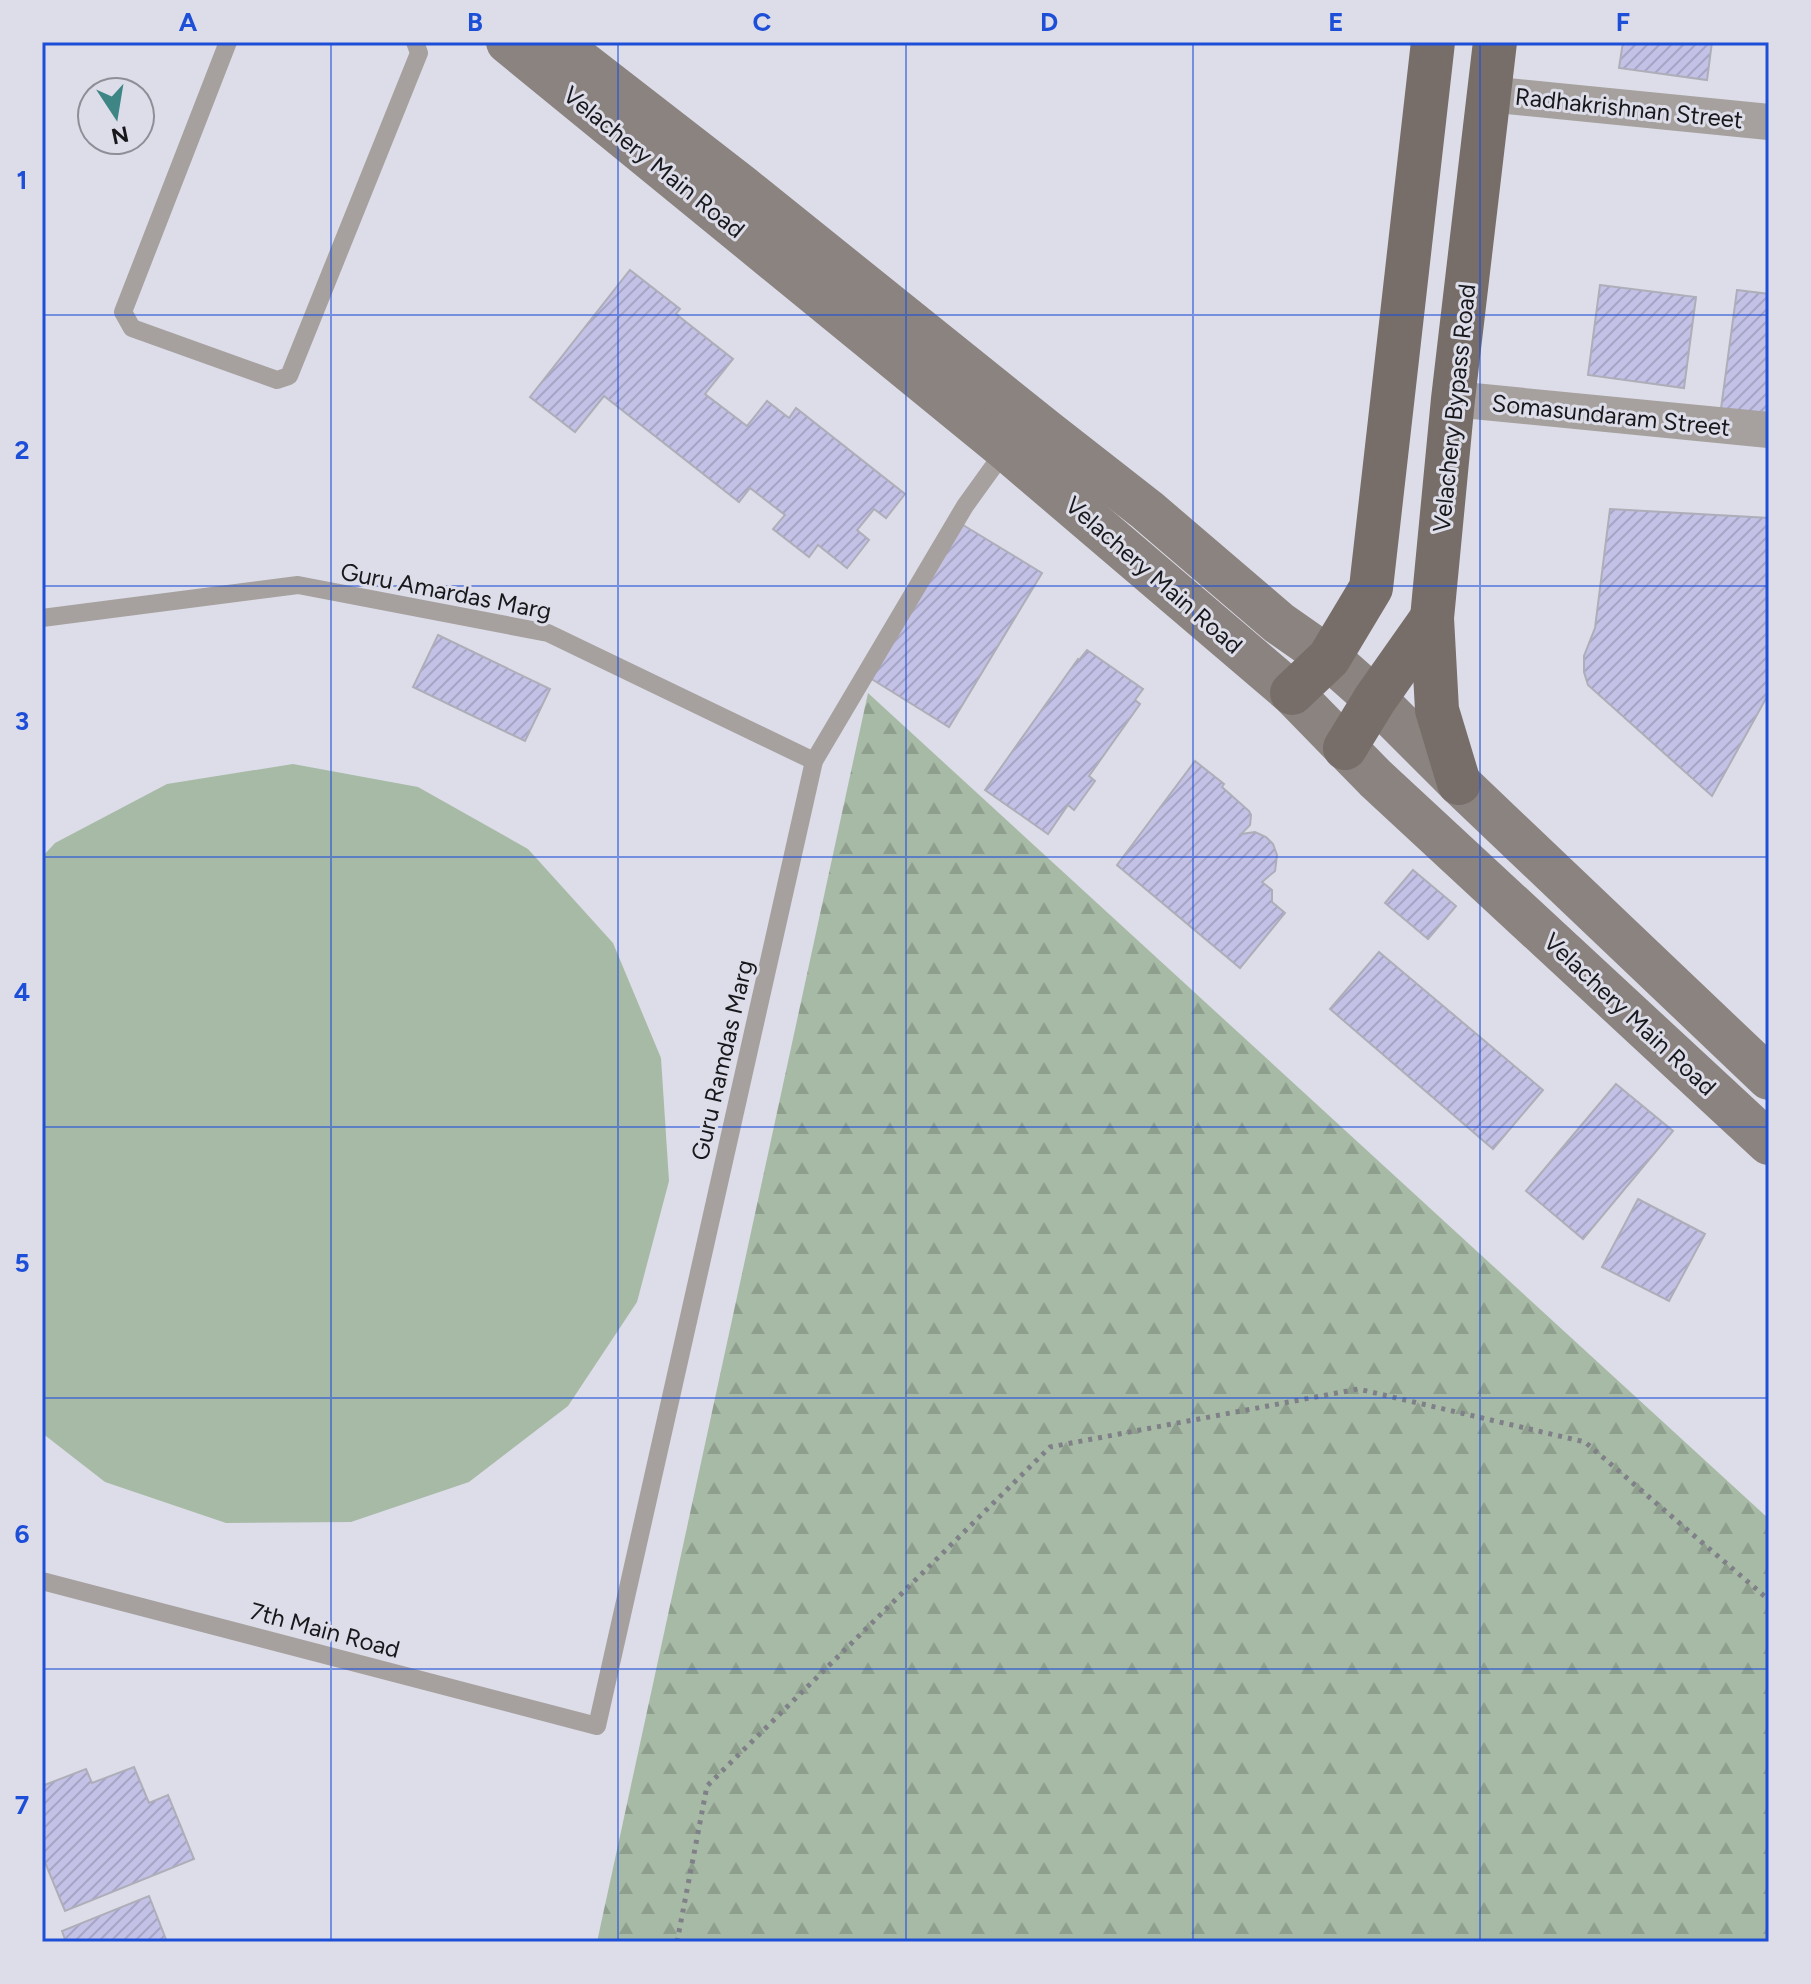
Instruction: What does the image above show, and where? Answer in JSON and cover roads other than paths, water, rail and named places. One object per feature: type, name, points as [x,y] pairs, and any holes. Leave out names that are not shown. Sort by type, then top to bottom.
[{"type":"main road","name":"Velachery Main Road","points":[[508,42],[1019,434],[1147,510],[1279,623],[1329,658],[1769,1078]]},
{"type":"main road","name":"Velachery Main Road","points":[[555,42],[755,196],[1019,434],[1292,693],[1375,778],[1769,1143]]},
{"type":"main road","points":[[1292,693],[1329,658],[1371,588],[1433,42]]},
{"type":"main road","name":"Velachery Bypass Road","points":[[1345,748],[1432,618],[1453,399],[1495,42]]},
{"type":"main road","points":[[1432,618],[1437,710],[1459,783]]},
{"type":"street","name":"Radhakrishnan Street","points":[[1488,94],[1769,122]]},
{"type":"street","name":"Somasundaram Street","points":[[1453,399],[1769,430]]},
{"type":"lane","points":[[228,42],[123,312],[132,328],[277,380],[289,376],[419,53],[415,42]]},
{"type":"lane","name":"Guru Ramdas Marg","points":[[597,1726],[814,761],[965,506],[1019,434]]},
{"type":"lane","name":"Guru Amardas Marg","points":[[42,618],[298,585],[548,633],[814,761]]},
{"type":"lane","name":"7th Main Road","points":[[42,1581],[597,1726]]}]
